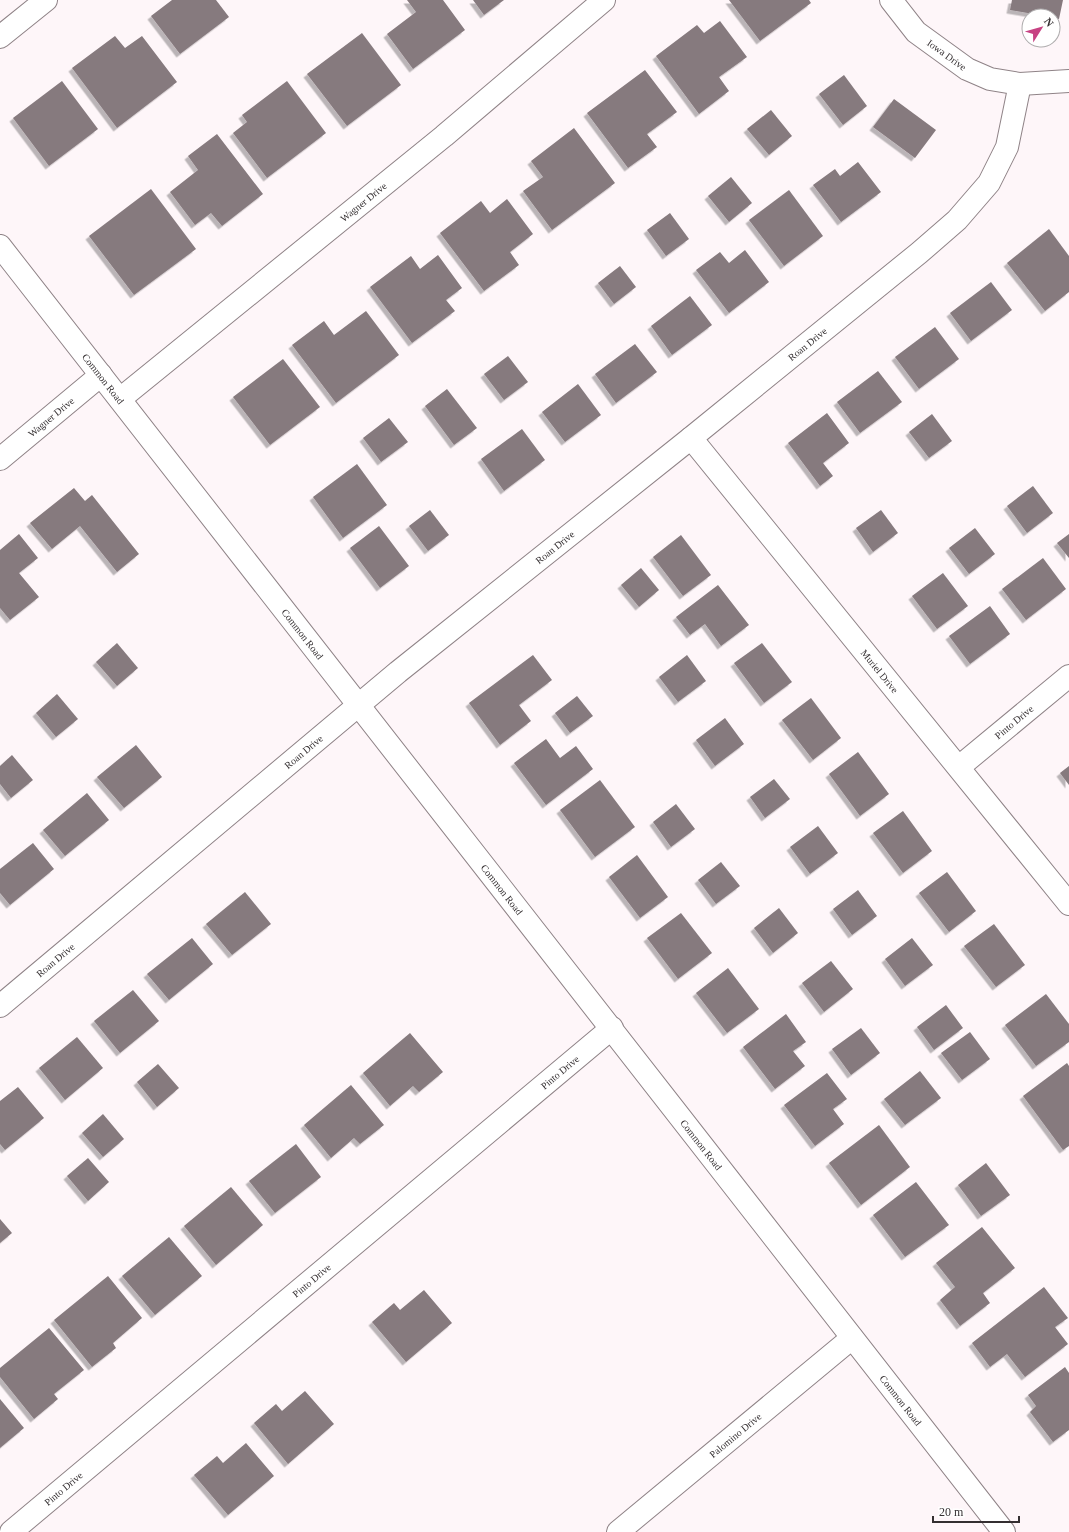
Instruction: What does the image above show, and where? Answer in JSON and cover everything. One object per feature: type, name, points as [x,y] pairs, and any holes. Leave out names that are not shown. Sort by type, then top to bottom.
[{"type":"street","points":[[0,37],[46,0]]},
{"type":"street","name":"Wagner Drive","points":[[120,399],[444,136],[604,0]]},
{"type":"street","name":"Iowa Drive","points":[[891,0],[916,32],[967,69],[990,79],[1020,84]]},
{"type":"street","points":[[1020,84],[1069,81]]},
{"type":"street","name":"Roan Drive","points":[[0,1006],[404,667],[691,438],[919,253],[957,220],[989,183],[1007,147],[1020,84]]},
{"type":"street","name":"Common Road","points":[[0,246],[1004,1532]]},
{"type":"street","name":"Wagner Drive","points":[[0,459],[101,375]]},
{"type":"street","name":"Muriel Drive","points":[[691,438],[1069,904]]},
{"type":"street","name":"Pinto Drive","points":[[959,768],[1069,676]]},
{"type":"street","name":"Pinto Drive","points":[[11,1532],[612,1028]]},
{"type":"street","name":"Palomino Drive","points":[[618,1532],[852,1338]]},
{"type":"building","points":[[172,0],[216,0],[229,17],[180,54],[151,16]]},
{"type":"building","points":[[407,0],[443,0],[465,30],[413,69],[387,34],[416,12]]},
{"type":"building","points":[[473,0],[504,0],[484,15]]},
{"type":"building","points":[[729,0],[809,0],[811,3],[760,41]]},
{"type":"building","points":[[1012,0],[1063,0],[1061,10],[1061,8],[1021,8],[1021,12],[1010,10]]},
{"type":"building","points":[[720,21],[747,57],[719,77],[729,91],[699,114],[656,56],[697,25],[704,33]]},
{"type":"building","points":[[362,33],[401,85],[347,126],[307,74]]},
{"type":"building","points":[[115,36],[125,48],[142,36],[177,82],[117,128],[72,68]]},
{"type":"building","points":[[645,70],[677,112],[647,134],[657,147],[628,168],[587,113]]},
{"type":"building","points":[[844,75],[867,106],[843,125],[819,94]]},
{"type":"building","points":[[62,81],[98,129],[49,166],[13,118]]},
{"type":"building","points":[[287,81],[326,133],[267,178],[233,133],[247,122],[242,115]]},
{"type":"building","points":[[894,99],[936,130],[915,158],[873,127]]},
{"type":"building","points":[[771,110],[792,136],[769,155],[747,129]]},
{"type":"building","points":[[574,128],[615,183],[552,230],[523,191],[543,177],[531,161]]},
{"type":"building","points":[[217,134],[263,194],[222,226],[211,213],[195,225],[170,192],[198,170],[188,156]]},
{"type":"building","points":[[858,162],[881,192],[841,222],[813,185],[835,169],[840,176]]},
{"type":"building","points":[[731,177],[752,203],[729,222],[708,196]]},
{"type":"building","points":[[151,189],[196,249],[134,295],[89,236]]},
{"type":"building","points":[[789,190],[823,236],[784,266],[749,220]]},
{"type":"building","points":[[507,199],[533,234],[510,252],[519,265],[484,291],[440,233],[481,201],[490,213]]},
{"type":"building","points":[[670,213],[689,239],[666,256],[647,230]]},
{"type":"building","points":[[1049,229],[1069,256],[1069,292],[1045,311],[1007,263]]},
{"type":"building","points":[[745,250],[769,282],[729,313],[696,270],[720,252],[729,263]]},
{"type":"building","points":[[438,255],[462,288],[446,300],[455,311],[412,343],[370,287],[411,256],[420,269]]},
{"type":"building","points":[[620,266],[636,287],[614,304],[598,283]]},
{"type":"building","points":[[991,282],[1012,310],[971,341],[950,313]]},
{"type":"building","points":[[690,296],[712,325],[672,355],[651,326]]},
{"type":"building","points":[[366,311],[399,355],[336,403],[292,345],[324,321],[334,335]]},
{"type":"building","points":[[935,327],[959,359],[919,389],[895,357]]},
{"type":"building","points":[[635,344],[657,372],[616,403],[595,374]]},
{"type":"building","points":[[508,356],[528,382],[504,400],[484,374]]},
{"type":"building","points":[[283,359],[320,407],[270,445],[233,397]]},
{"type":"building","points":[[878,371],[902,402],[860,433],[837,402]]},
{"type":"building","points":[[578,384],[601,415],[565,442],[542,412]]},
{"type":"building","points":[[447,389],[477,428],[454,445],[425,406]]},
{"type":"building","points":[[827,413],[849,443],[823,463],[833,476],[820,486],[788,443]]},
{"type":"building","points":[[932,414],[952,441],[929,458],[909,432]]},
{"type":"building","points":[[389,418],[408,442],[381,462],[363,438]]},
{"type":"building","points":[[522,429],[545,460],[504,491],[481,459]]},
{"type":"building","points":[[357,464],[387,505],[343,538],[313,497]]},
{"type":"building","points":[[1033,486],[1053,513],[1027,533],[1007,506]]},
{"type":"building","points":[[74,488],[85,501],[92,495],[139,554],[117,572],[80,526],[52,549],[30,523]]},
{"type":"building","points":[[430,510],[449,535],[428,551],[409,526]]},
{"type":"building","points":[[881,510],[898,533],[873,552],[856,528]]},
{"type":"building","points":[[379,526],[409,566],[380,588],[350,548]]},
{"type":"building","points":[[975,528],[995,554],[969,574],[949,548]]},
{"type":"building","points":[[19,534],[38,558],[19,573],[39,597],[10,620],[0,608],[0,550]]},
{"type":"building","points":[[1069,534],[1069,558],[1057,543]]},
{"type":"building","points":[[681,535],[711,575],[683,596],[653,557]]},
{"type":"building","points":[[1043,558],[1066,589],[1026,620],[1002,589]]},
{"type":"building","points":[[641,568],[659,590],[639,607],[621,585]]},
{"type":"building","points":[[943,573],[968,606],[937,629],[912,596]]},
{"type":"building","points":[[718,585],[749,625],[721,646],[705,624],[690,635],[676,617]]},
{"type":"building","points":[[990,606],[1010,634],[970,664],[949,636]]},
{"type":"building","points":[[117,643],[138,668],[117,686],[96,662]]},
{"type":"building","points":[[762,643],[792,682],[764,703],[734,663]]},
{"type":"building","points":[[533,655],[552,680],[519,705],[531,721],[500,745],[469,703]]},
{"type":"building","points":[[687,655],[706,681],[678,702],[659,677]]},
{"type":"building","points":[[57,694],[78,719],[56,737],[36,713]]},
{"type":"building","points":[[577,696],[593,716],[570,733],[555,713]]},
{"type":"building","points":[[811,698],[841,738],[813,760],[782,720]]},
{"type":"building","points":[[725,718],[744,744],[715,766],[696,740]]},
{"type":"building","points":[[546,739],[560,758],[576,746],[593,769],[546,805],[514,763]]},
{"type":"building","points":[[136,745],[162,777],[124,808],[97,777]]},
{"type":"building","points":[[858,752],[889,794],[860,816],[829,774]]},
{"type":"building","points":[[12,755],[33,780],[11,798],[0,784],[0,766]]},
{"type":"building","points":[[1069,766],[1069,785],[1060,773]]},
{"type":"building","points":[[774,779],[790,799],[765,818],[750,797]]},
{"type":"building","points":[[600,780],[635,827],[595,857],[560,810]]},
{"type":"building","points":[[87,793],[109,820],[65,856],[43,830]]},
{"type":"building","points":[[676,804],[695,829],[671,847],[653,822]]},
{"type":"building","points":[[903,811],[932,851],[903,873],[873,833]]},
{"type":"building","points":[[818,826],[838,853],[810,874],[790,847]]},
{"type":"building","points":[[33,843],[54,869],[10,905],[0,893],[0,869]]},
{"type":"building","points":[[637,855],[668,897],[640,918],[609,877]]},
{"type":"building","points":[[721,862],[740,886],[716,904],[698,880]]},
{"type":"building","points":[[947,872],[976,911],[949,932],[919,893]]},
{"type":"building","points":[[858,890],[877,916],[852,935],[833,909]]},
{"type":"building","points":[[245,892],[271,924],[232,955],[206,924]]},
{"type":"building","points":[[779,908],[798,933],[773,953],[754,928]]},
{"type":"building","points":[[681,913],[712,953],[678,979],[647,938]]},
{"type":"building","points":[[994,924],[1025,965],[996,987],[964,946]]},
{"type":"building","points":[[192,938],[213,964],[169,1000],[147,974]]},
{"type":"building","points":[[912,938],[933,965],[905,986],[885,959]]},
{"type":"building","points":[[831,961],[853,989],[824,1012],[802,983]]},
{"type":"building","points":[[728,968],[759,1009],[727,1033],[696,993]]},
{"type":"building","points":[[133,990],[159,1021],[120,1053],[94,1021]]},
{"type":"building","points":[[1046,994],[1069,1024],[1069,1042],[1036,1066],[1005,1025]]},
{"type":"building","points":[[946,1005],[963,1028],[934,1050],[917,1027]]},
{"type":"building","points":[[786,1014],[806,1042],[793,1051],[805,1066],[775,1089],[743,1047]]},
{"type":"building","points":[[861,1028],[880,1053],[851,1075],[832,1049]]},
{"type":"building","points":[[970,1032],[990,1059],[962,1080],[941,1053]]},
{"type":"building","points":[[410,1033],[443,1072],[419,1092],[413,1086],[390,1106],[363,1073]]},
{"type":"building","points":[[77,1037],[103,1068],[65,1100],[39,1068]]},
{"type":"building","points":[[1067,1063],[1069,1066],[1069,1146],[1063,1150],[1023,1096]]},
{"type":"building","points":[[158,1064],[179,1088],[157,1107],[137,1082]]},
{"type":"building","points":[[920,1071],[941,1098],[905,1125],[884,1099]]},
{"type":"building","points":[[827,1073],[847,1099],[833,1109],[844,1124],[815,1146],[784,1105]]},
{"type":"building","points":[[351,1085],[384,1125],[360,1144],[354,1138],[331,1158],[304,1125]]},
{"type":"building","points":[[18,1087],[44,1118],[5,1150],[0,1144],[0,1101]]},
{"type":"building","points":[[103,1114],[124,1139],[103,1157],[82,1133]]},
{"type":"building","points":[[879,1125],[910,1167],[861,1205],[829,1163]]},
{"type":"building","points":[[296,1144],[321,1177],[275,1213],[249,1181]]},
{"type":"building","points":[[88,1158],[109,1182],[88,1201],[67,1176]]},
{"type":"building","points":[[986,1163],[1010,1195],[981,1216],[958,1185]]},
{"type":"building","points":[[916,1182],[949,1225],[905,1257],[873,1215]]},
{"type":"building","points":[[231,1187],[263,1225],[216,1265],[184,1226]]},
{"type":"building","points":[[0,1219],[12,1233],[0,1243]]},
{"type":"building","points":[[982,1227],[1015,1268],[983,1293],[990,1303],[960,1326],[940,1300],[955,1287],[936,1263]]},
{"type":"building","points":[[169,1237],[202,1276],[155,1315],[122,1276]]},
{"type":"building","points":[[108,1276],[142,1318],[113,1343],[116,1348],[92,1367],[54,1320]]},
{"type":"building","points":[[1044,1287],[1068,1318],[1055,1327],[1068,1344],[1025,1377],[1007,1354],[990,1367],[972,1343]]},
{"type":"building","points":[[424,1290],[452,1323],[406,1362],[372,1322],[394,1303],[400,1310]]},
{"type":"building","points":[[49,1328],[84,1370],[54,1394],[58,1399],[34,1419],[0,1377],[0,1368]]},
{"type":"building","points":[[1065,1367],[1069,1373],[1069,1430],[1053,1442],[1030,1412],[1036,1406],[1028,1395]]},
{"type":"building","points":[[305,1391],[334,1424],[288,1464],[254,1423],[276,1404],[282,1411]]},
{"type":"building","points":[[0,1399],[24,1428],[0,1448]]},
{"type":"building","points":[[246,1443],[274,1476],[228,1515],[194,1475],[217,1456],[223,1463]]}]
